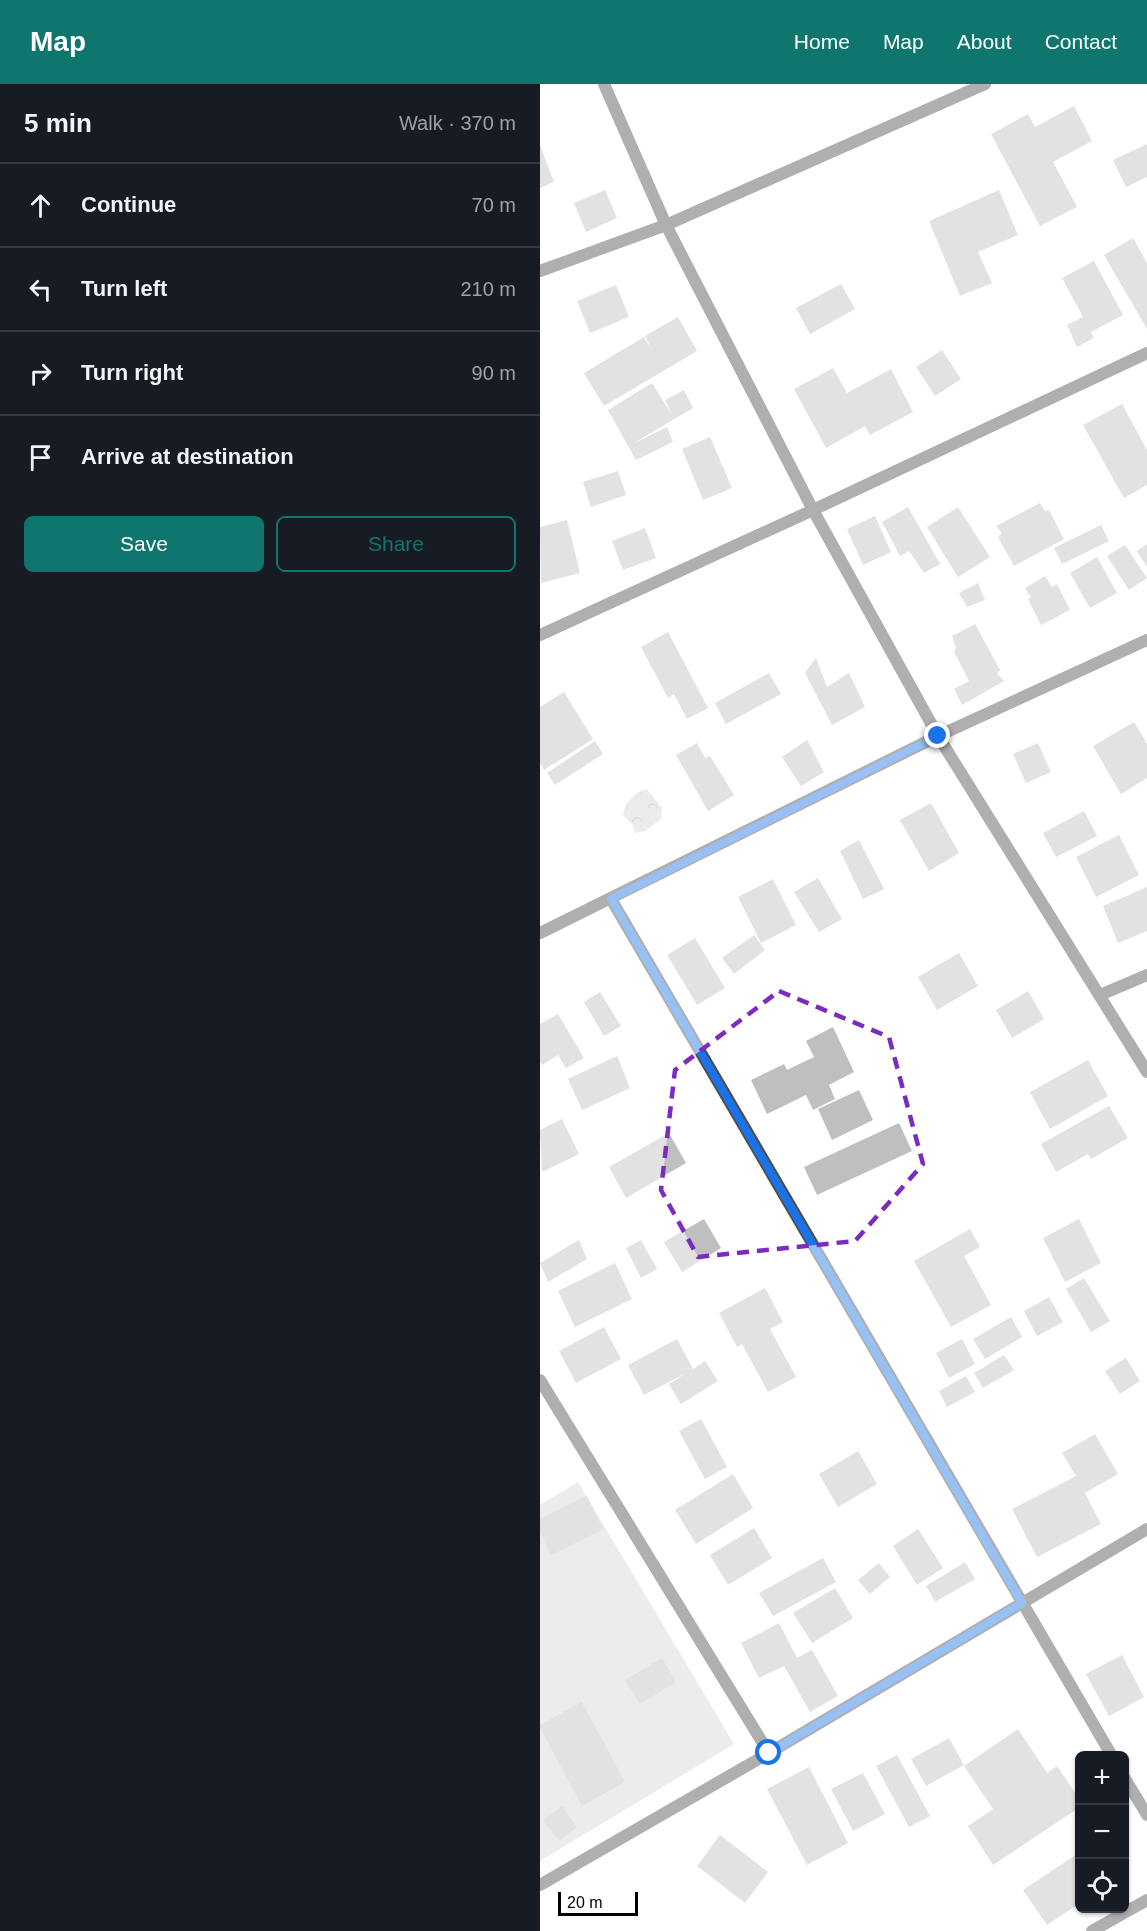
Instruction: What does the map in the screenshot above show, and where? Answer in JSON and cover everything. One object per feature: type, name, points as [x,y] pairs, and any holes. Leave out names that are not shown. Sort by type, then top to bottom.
[{"type":"street","points":[[604,84],[666,225],[813,510],[938,736],[1147,1072]]},
{"type":"street","points":[[540,271],[666,225],[986,84]]},
{"type":"street","points":[[540,635],[1147,353]]},
{"type":"street","points":[[540,933],[938,736],[1147,640]]},
{"type":"street","points":[[611,899],[1110,1751]]},
{"type":"street","points":[[1100,995],[1147,975]]},
{"type":"street","points":[[540,1380],[769,1753]]},
{"type":"street","points":[[540,1885],[769,1753],[1147,1529]]},
{"type":"street","points":[[1129,1784],[1147,1815]]},
{"type":"street","points":[[1092,1931],[1147,1900]]},
{"type":"highlighted area","points":[[779,991],[889,1037],[923,1164],[855,1241],[698,1257],[661,1190],[675,1070]]},
{"type":"green space","points":[[647,789],[662,808],[661,819],[645,831],[635,833],[632,824],[623,815],[624,810],[634,795]]},
{"type":"green space","points":[[578,1482],[734,1744],[540,1861],[540,1505]]},
{"type":"building","points":[[1074,106],[1092,141],[1053,162],[1077,207],[1040,226],[991,134],[1028,114],[1035,127]]},
{"type":"building","points":[[1147,144],[1147,177],[1126,187],[1113,160]]},
{"type":"building","points":[[540,145],[554,182],[540,188]]},
{"type":"building","points":[[605,190],[617,218],[586,232],[574,203]]},
{"type":"building","points":[[999,190],[1018,235],[978,252],[992,283],[960,296],[929,221]]},
{"type":"building","points":[[1133,238],[1147,263],[1147,329],[1104,255]]},
{"type":"building","points":[[1094,261],[1123,315],[1091,332],[1094,338],[1077,347],[1067,325],[1083,317],[1062,278]]},
{"type":"building","points":[[841,284],[855,309],[810,334],[796,308]]},
{"type":"building","points":[[616,285],[629,317],[590,333],[577,301]]},
{"type":"building","points":[[678,317],[697,351],[604,406],[584,373],[644,337],[652,350],[645,336]]},
{"type":"building","points":[[942,350],[961,379],[935,396],[916,367]]},
{"type":"building","points":[[833,368],[847,393],[891,369],[913,412],[870,435],[865,426],[826,448],[794,389]]},
{"type":"building","points":[[652,383],[672,415],[665,400],[684,390],[693,408],[632,444],[667,427],[673,442],[636,460],[608,410]]},
{"type":"building","points":[[1122,404],[1147,450],[1147,485],[1124,498],[1083,425]]},
{"type":"building","points":[[710,437],[732,488],[703,500],[682,449]]},
{"type":"building","points":[[618,471],[626,495],[591,507],[583,482]]},
{"type":"building","points":[[1040,503],[1045,511],[1049,510],[1064,539],[1014,566],[998,537],[1002,533],[996,526]]},
{"type":"building","points":[[908,507],[940,564],[924,573],[909,551],[900,556],[882,522]]},
{"type":"building","points":[[958,507],[990,557],[958,577],[927,527]]},
{"type":"building","points":[[875,516],[891,552],[863,565],[847,529]]},
{"type":"building","points":[[567,520],[580,573],[541,583],[540,527]]},
{"type":"building","points":[[1101,525],[1109,541],[1062,564],[1054,548]]},
{"type":"building","points":[[645,528],[656,558],[623,570],[612,541]]},
{"type":"building","points":[[1147,544],[1147,567],[1137,551]]},
{"type":"building","points":[[1125,545],[1147,578],[1129,590],[1107,556]]},
{"type":"building","points":[[1097,557],[1117,593],[1090,608],[1070,573]]},
{"type":"building","points":[[1045,576],[1052,587],[1057,584],[1070,610],[1041,625],[1025,588]]},
{"type":"building","points":[[978,583],[985,600],[967,607],[959,593]]},
{"type":"building","points":[[975,624],[1000,670],[997,673],[1004,681],[962,705],[954,689],[969,681],[954,652],[956,648],[952,636]]},
{"type":"building","points":[[668,632],[708,708],[687,719],[674,694],[668,698],[641,647]]},
{"type":"building","points":[[816,658],[827,687],[849,673],[865,707],[832,725],[805,673]]},
{"type":"building","points":[[769,673],[781,694],[726,724],[715,703]]},
{"type":"building","points":[[564,692],[593,739],[544,770],[540,763],[540,707]]},
{"type":"building","points":[[1134,722],[1147,744],[1147,778],[1121,794],[1093,746]]},
{"type":"building","points":[[807,740],[824,772],[801,786],[782,757]]},
{"type":"building","points":[[595,741],[603,754],[555,785],[547,773]]},
{"type":"building","points":[[697,743],[705,758],[710,756],[734,795],[708,811],[676,755]]},
{"type":"building","points":[[1038,743],[1051,772],[1026,783],[1013,754]]},
{"type":"building","points":[[931,803],[959,853],[929,871],[900,820]]},
{"type":"building","points":[[1084,811],[1097,836],[1056,857],[1043,833]]},
{"type":"building","points":[[1119,835],[1139,875],[1096,897],[1076,857]]},
{"type":"building","points":[[859,840],[884,889],[863,899],[840,851]]},
{"type":"building","points":[[818,878],[842,919],[819,932],[794,892]]},
{"type":"building","points":[[773,879],[796,925],[761,943],[738,897]]},
{"type":"building","points":[[1147,887],[1147,931],[1118,943],[1103,906]]},
{"type":"building","points":[[754,935],[765,950],[734,974],[722,958]]},
{"type":"building","points":[[695,938],[725,988],[697,1005],[667,955]]},
{"type":"building","points":[[959,953],[978,986],[937,1010],[918,977]]},
{"type":"building","points":[[1028,991],[1044,1019],[1012,1038],[996,1010]]},
{"type":"building","points":[[600,992],[621,1026],[604,1036],[584,1002]]},
{"type":"building","points":[[558,1014],[584,1058],[566,1068],[558,1055],[542,1065],[540,1062],[540,1024]]},
{"type":"building","points":[[833,1027],[854,1072],[829,1085],[835,1099],[813,1110],[806,1095],[767,1114],[751,1080],[784,1064],[787,1070],[814,1057],[806,1041]]},
{"type":"building","points":[[617,1056],[630,1088],[582,1110],[568,1079]]},
{"type":"building","points":[[1088,1060],[1108,1096],[1050,1129],[1030,1092]]},
{"type":"building","points":[[859,1090],[873,1120],[832,1140],[818,1109]]},
{"type":"building","points":[[1109,1106],[1128,1138],[1091,1159],[1088,1154],[1056,1172],[1041,1144]]},
{"type":"building","points":[[562,1119],[579,1154],[542,1172],[540,1130]]},
{"type":"building","points":[[899,1123],[912,1151],[817,1195],[804,1167]]},
{"type":"building","points":[[669,1133],[686,1163],[626,1198],[609,1167]]},
{"type":"building","points":[[704,1219],[721,1248],[682,1272],[664,1242]]},
{"type":"building","points":[[1079,1219],[1101,1263],[1065,1282],[1043,1238]]},
{"type":"building","points":[[970,1229],[980,1247],[964,1256],[991,1305],[951,1327],[914,1261]]},
{"type":"building","points":[[579,1240],[587,1259],[548,1282],[540,1263]]},
{"type":"building","points":[[641,1240],[657,1269],[641,1278],[626,1248]]},
{"type":"building","points":[[615,1263],[632,1299],[575,1327],[558,1291]]},
{"type":"building","points":[[1084,1278],[1110,1321],[1091,1332],[1066,1289]]},
{"type":"building","points":[[765,1288],[783,1322],[770,1329],[796,1377],[768,1392],[742,1344],[737,1347],[719,1313]]},
{"type":"building","points":[[1049,1297],[1063,1322],[1037,1336],[1024,1311]]},
{"type":"building","points":[[1011,1317],[1022,1337],[985,1359],[973,1339]]},
{"type":"building","points":[[604,1327],[621,1359],[576,1383],[559,1351]]},
{"type":"building","points":[[677,1339],[693,1369],[705,1361],[718,1381],[681,1404],[669,1384],[686,1373],[644,1395],[628,1365]]},
{"type":"building","points":[[962,1339],[975,1364],[949,1378],[936,1353]]},
{"type":"building","points":[[1004,1355],[1014,1370],[983,1388],[974,1373]]},
{"type":"building","points":[[1126,1358],[1140,1381],[1120,1394],[1105,1371]]},
{"type":"building","points":[[966,1376],[975,1392],[947,1407],[939,1391]]},
{"type":"building","points":[[701,1419],[727,1467],[705,1479],[679,1431]]},
{"type":"building","points":[[1095,1434],[1118,1474],[1085,1493],[1101,1524],[1037,1557],[1012,1509],[1076,1476],[1062,1453]]},
{"type":"building","points":[[858,1451],[877,1484],[838,1507],[819,1474]]},
{"type":"building","points":[[733,1474],[753,1508],[696,1544],[675,1510]]},
{"type":"building","points":[[587,1496],[603,1529],[551,1555],[540,1532],[540,1519]]},
{"type":"building","points":[[754,1528],[772,1558],[728,1585],[710,1555]]},
{"type":"building","points":[[918,1529],[943,1568],[917,1585],[893,1546]]},
{"type":"building","points":[[823,1558],[836,1582],[773,1616],[759,1593]]},
{"type":"building","points":[[965,1562],[975,1579],[935,1602],[926,1586]]},
{"type":"building","points":[[879,1563],[890,1577],[870,1594],[858,1580]]},
{"type":"building","points":[[835,1588],[853,1618],[812,1643],[793,1613]]},
{"type":"building","points":[[779,1623],[797,1658],[812,1650],[838,1696],[810,1712],[784,1666],[759,1678],[741,1643]]},
{"type":"building","points":[[1122,1655],[1144,1697],[1109,1716],[1086,1674]]},
{"type":"building","points":[[662,1658],[676,1682],[640,1704],[625,1680]]},
{"type":"building","points":[[582,1702],[625,1782],[582,1806],[540,1725]]},
{"type":"building","points":[[1018,1729],[1047,1773],[1057,1766],[1075,1793],[1075,1810],[993,1865],[968,1826],[993,1809],[964,1766]]},
{"type":"building","points":[[949,1738],[964,1765],[926,1786],[911,1759]]},
{"type":"building","points":[[897,1755],[930,1816],[909,1827],[876,1766]]},
{"type":"building","points":[[809,1767],[848,1843],[807,1865],[767,1789]]},
{"type":"building","points":[[863,1773],[885,1814],[853,1831],[831,1789]]},
{"type":"building","points":[[562,1806],[577,1827],[559,1841],[543,1820]]},
{"type":"building","points":[[720,1835],[768,1872],[745,1903],[697,1866]]},
{"type":"building","points":[[1075,1855],[1075,1906],[1047,1925],[1023,1890]]},
{"type":"route","points":[[769,1753],[1022,1603],[611,899],[938,736]]}]
